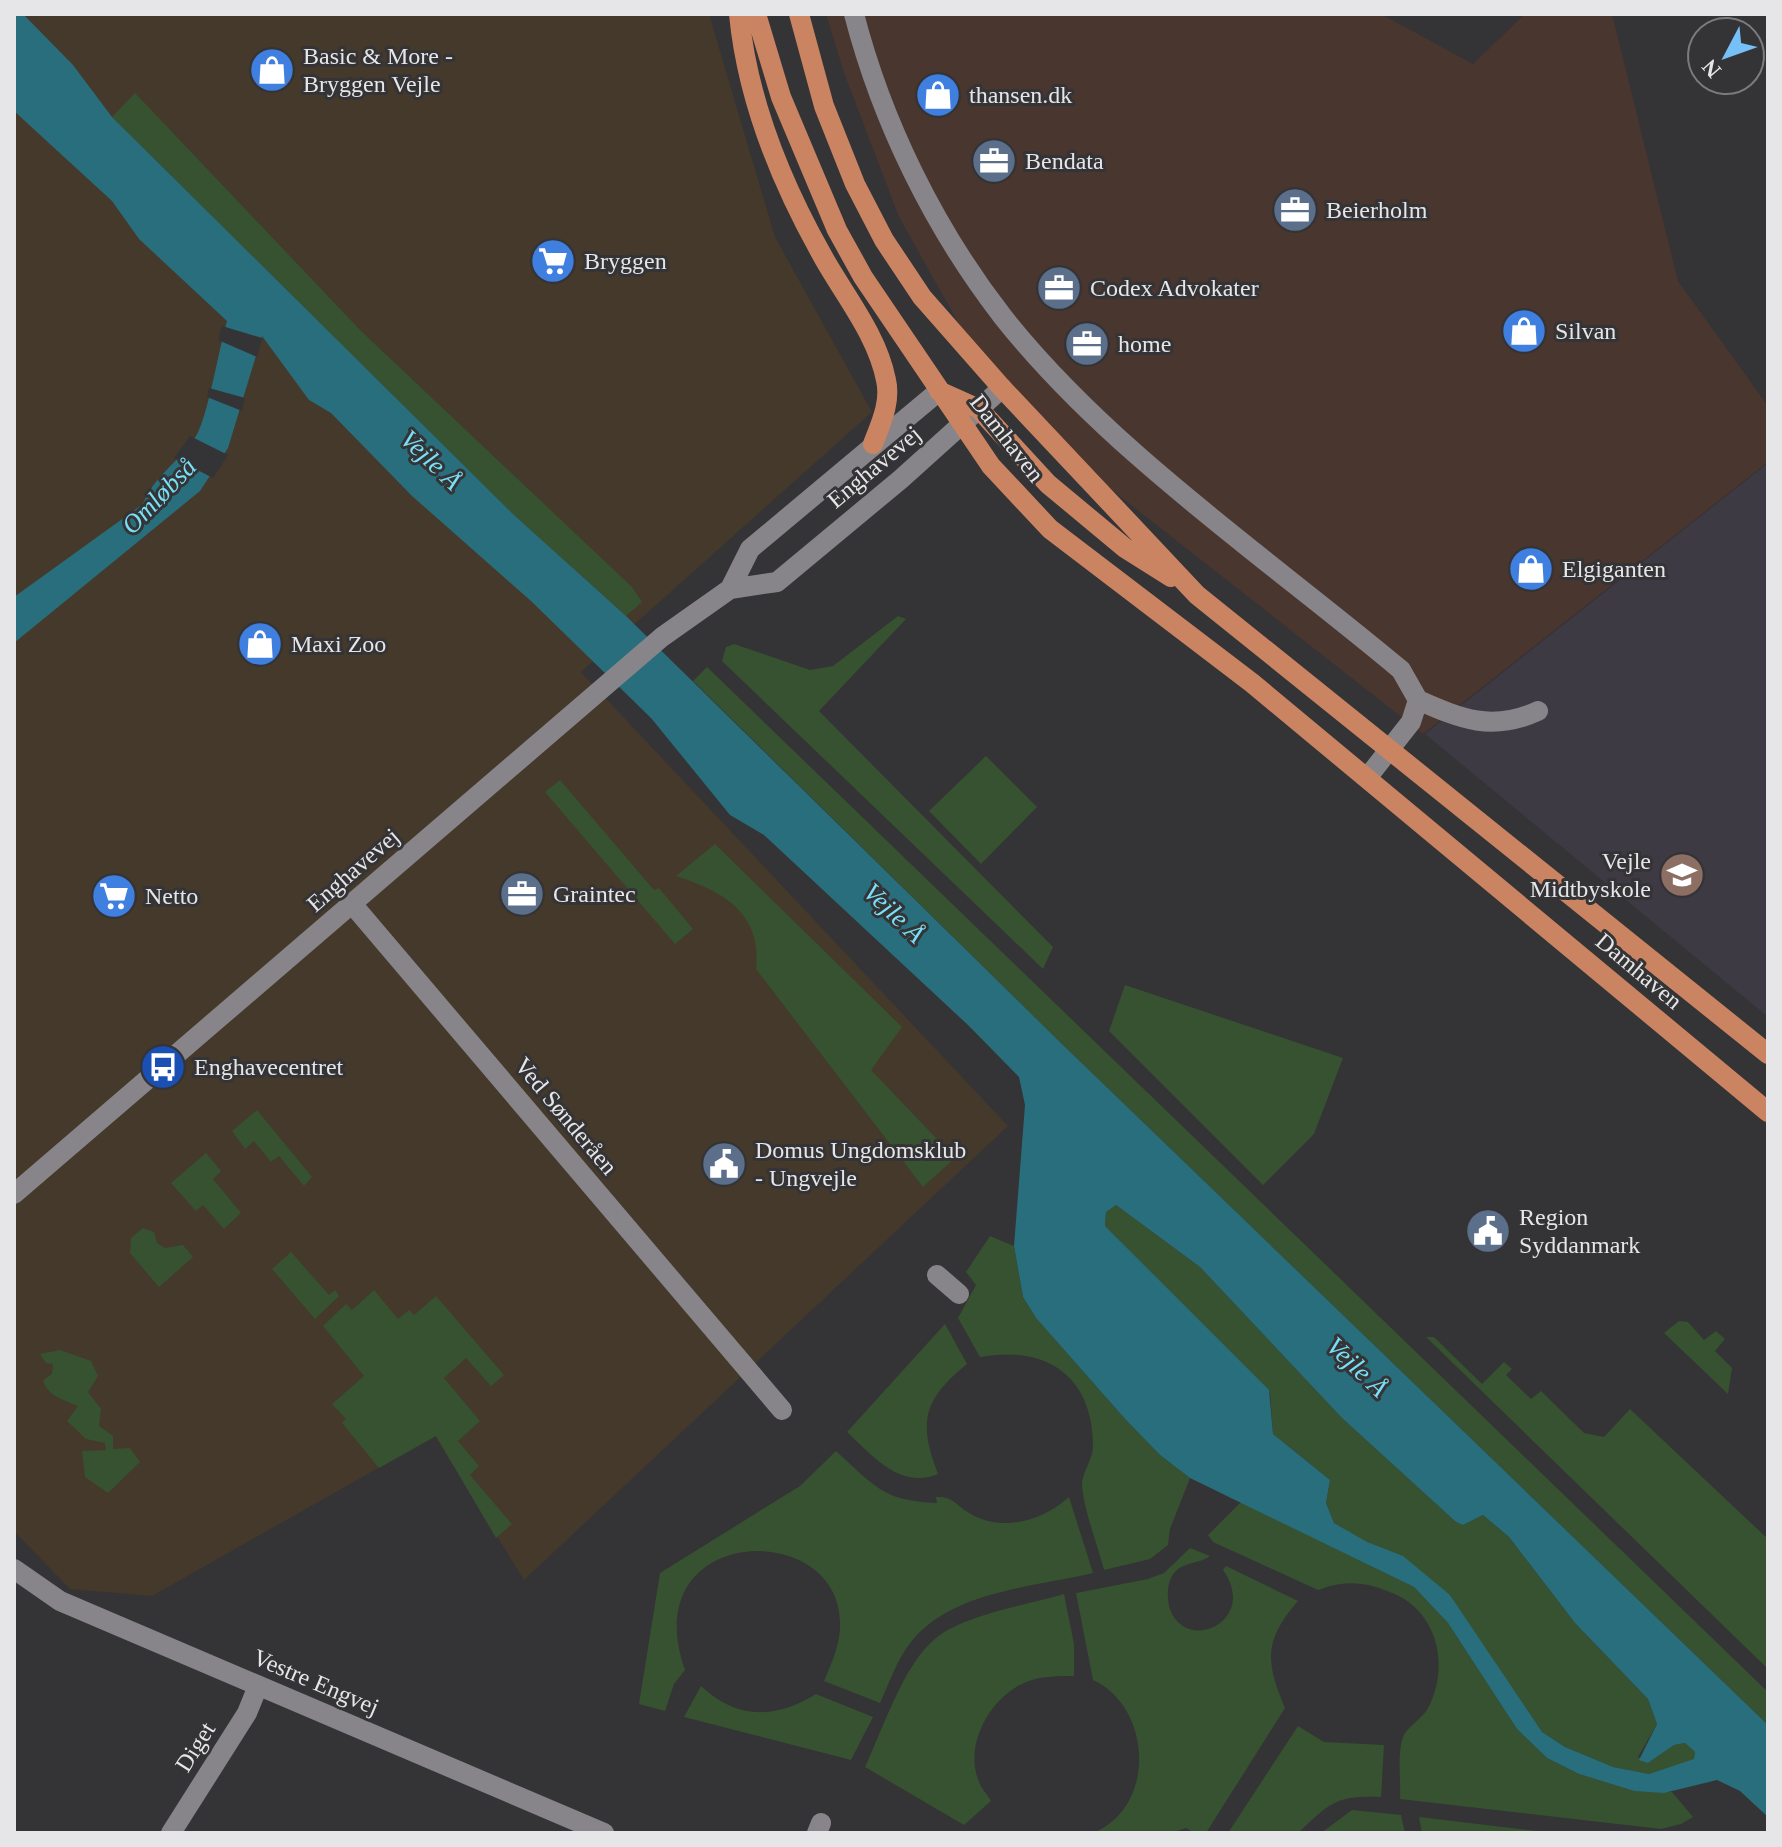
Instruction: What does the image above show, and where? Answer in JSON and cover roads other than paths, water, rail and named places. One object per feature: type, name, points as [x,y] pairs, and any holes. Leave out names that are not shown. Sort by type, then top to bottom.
[{"type":"main road","points":[[739,14],[742,44],[761,116],[787,187],[874,344],[886,377],[888,394],[873,444]]},
{"type":"main road","name":"Damhaven","points":[[756,14],[792,127],[837,230],[863,277],[991,466],[1050,529],[1252,683],[1768,1112]]},
{"type":"main road","name":"Damhaven","points":[[799,14],[824,106],[855,184],[884,240],[922,297],[1002,388],[1197,595],[1390,747],[1768,1054]]},
{"type":"main road","points":[[939,391],[979,409],[1048,484],[1125,548],[1197,595]]},
{"type":"street","points":[[854,14],[868,68],[903,152],[949,236],[1003,316],[1071,393],[1144,459],[1401,670],[1418,700],[1469,722],[1517,720],[1538,711]]},
{"type":"street","name":"Enghavevej","points":[[14,1194],[353,905],[594,692],[662,637],[730,589],[777,582],[1002,388]]},
{"type":"street","name":"Enghavevej","points":[[730,589],[750,549],[939,391]]},
{"type":"street","points":[[1367,778],[1411,722],[1418,700]]},
{"type":"street","name":"Ved Sønderåen","points":[[353,905],[782,1410]]},
{"type":"street","points":[[937,1275],[959,1294]]},
{"type":"street","name":"Vestre Engvej","points":[[14,1569],[60,1601],[604,1833]]},
{"type":"street","name":"Diget","points":[[171,1833],[247,1713],[258,1686]]},
{"type":"water","points":[[14,14],[23,14],[73,65],[112,117],[514,515],[626,616],[1062,1044],[1768,1725],[1768,1817],[1740,1791],[1717,1780],[1664,1793],[1634,1791],[1579,1774],[1547,1758],[1517,1729],[1448,1623],[1414,1587],[1190,1478],[1160,1455],[1036,1318],[1023,1297],[1014,1246],[1025,1105],[1019,1077],[969,1026],[764,835],[730,815],[651,718],[531,601],[412,496],[331,413],[309,400],[262,336],[228,448],[200,491],[14,643],[14,597],[143,504],[160,477],[196,436],[209,398],[227,321],[139,239],[112,201],[14,111]],"holes":[[[1116,1205],[1200,1267],[1342,1418],[1456,1522],[1463,1525],[1483,1515],[1509,1537],[1575,1623],[1648,1699],[1657,1724],[1639,1760],[1648,1763],[1674,1745],[1685,1743],[1695,1752],[1694,1759],[1649,1774],[1613,1767],[1565,1747],[1542,1732],[1450,1595],[1403,1556],[1367,1542],[1334,1523],[1326,1503],[1330,1480],[1273,1434],[1269,1390],[1105,1226],[1106,1212]]]},
{"type":"place","name":"Basic & More - Bryggen Vejle","points":[[272,70]]},
{"type":"place","name":"thansen.dk","points":[[938,95]]},
{"type":"place","name":"Bendata","points":[[994,161]]},
{"type":"place","name":"Beierholm","points":[[1295,210]]},
{"type":"place","name":"Bryggen","points":[[553,261]]},
{"type":"place","name":"Codex Advokater","points":[[1059,288]]},
{"type":"place","name":"Silvan","points":[[1524,331]]},
{"type":"place","name":"home","points":[[1087,344]]},
{"type":"place","name":"Elgiganten","points":[[1531,569]]},
{"type":"place","name":"Maxi Zoo","points":[[260,644]]},
{"type":"place","name":"Vejle Midtbyskole","points":[[1682,875]]},
{"type":"place","name":"Graintec","points":[[522,894]]},
{"type":"place","name":"Netto","points":[[114,896]]},
{"type":"place","name":"Enghavecentret","points":[[163,1067]]},
{"type":"place","name":"Domus Ungdomsklub - Ungvejle","points":[[724,1164]]},
{"type":"place","name":"Region Syddanmark","points":[[1488,1231]]},
{"type":"water label","name":"Vejle Å","points":[[431,460]]},
{"type":"water label","name":"Omløbså","points":[[159,496]]},
{"type":"water label","name":"Vejle Å","points":[[894,913]]},
{"type":"water label","name":"Vejle Å","points":[[1357,1367]]}]
